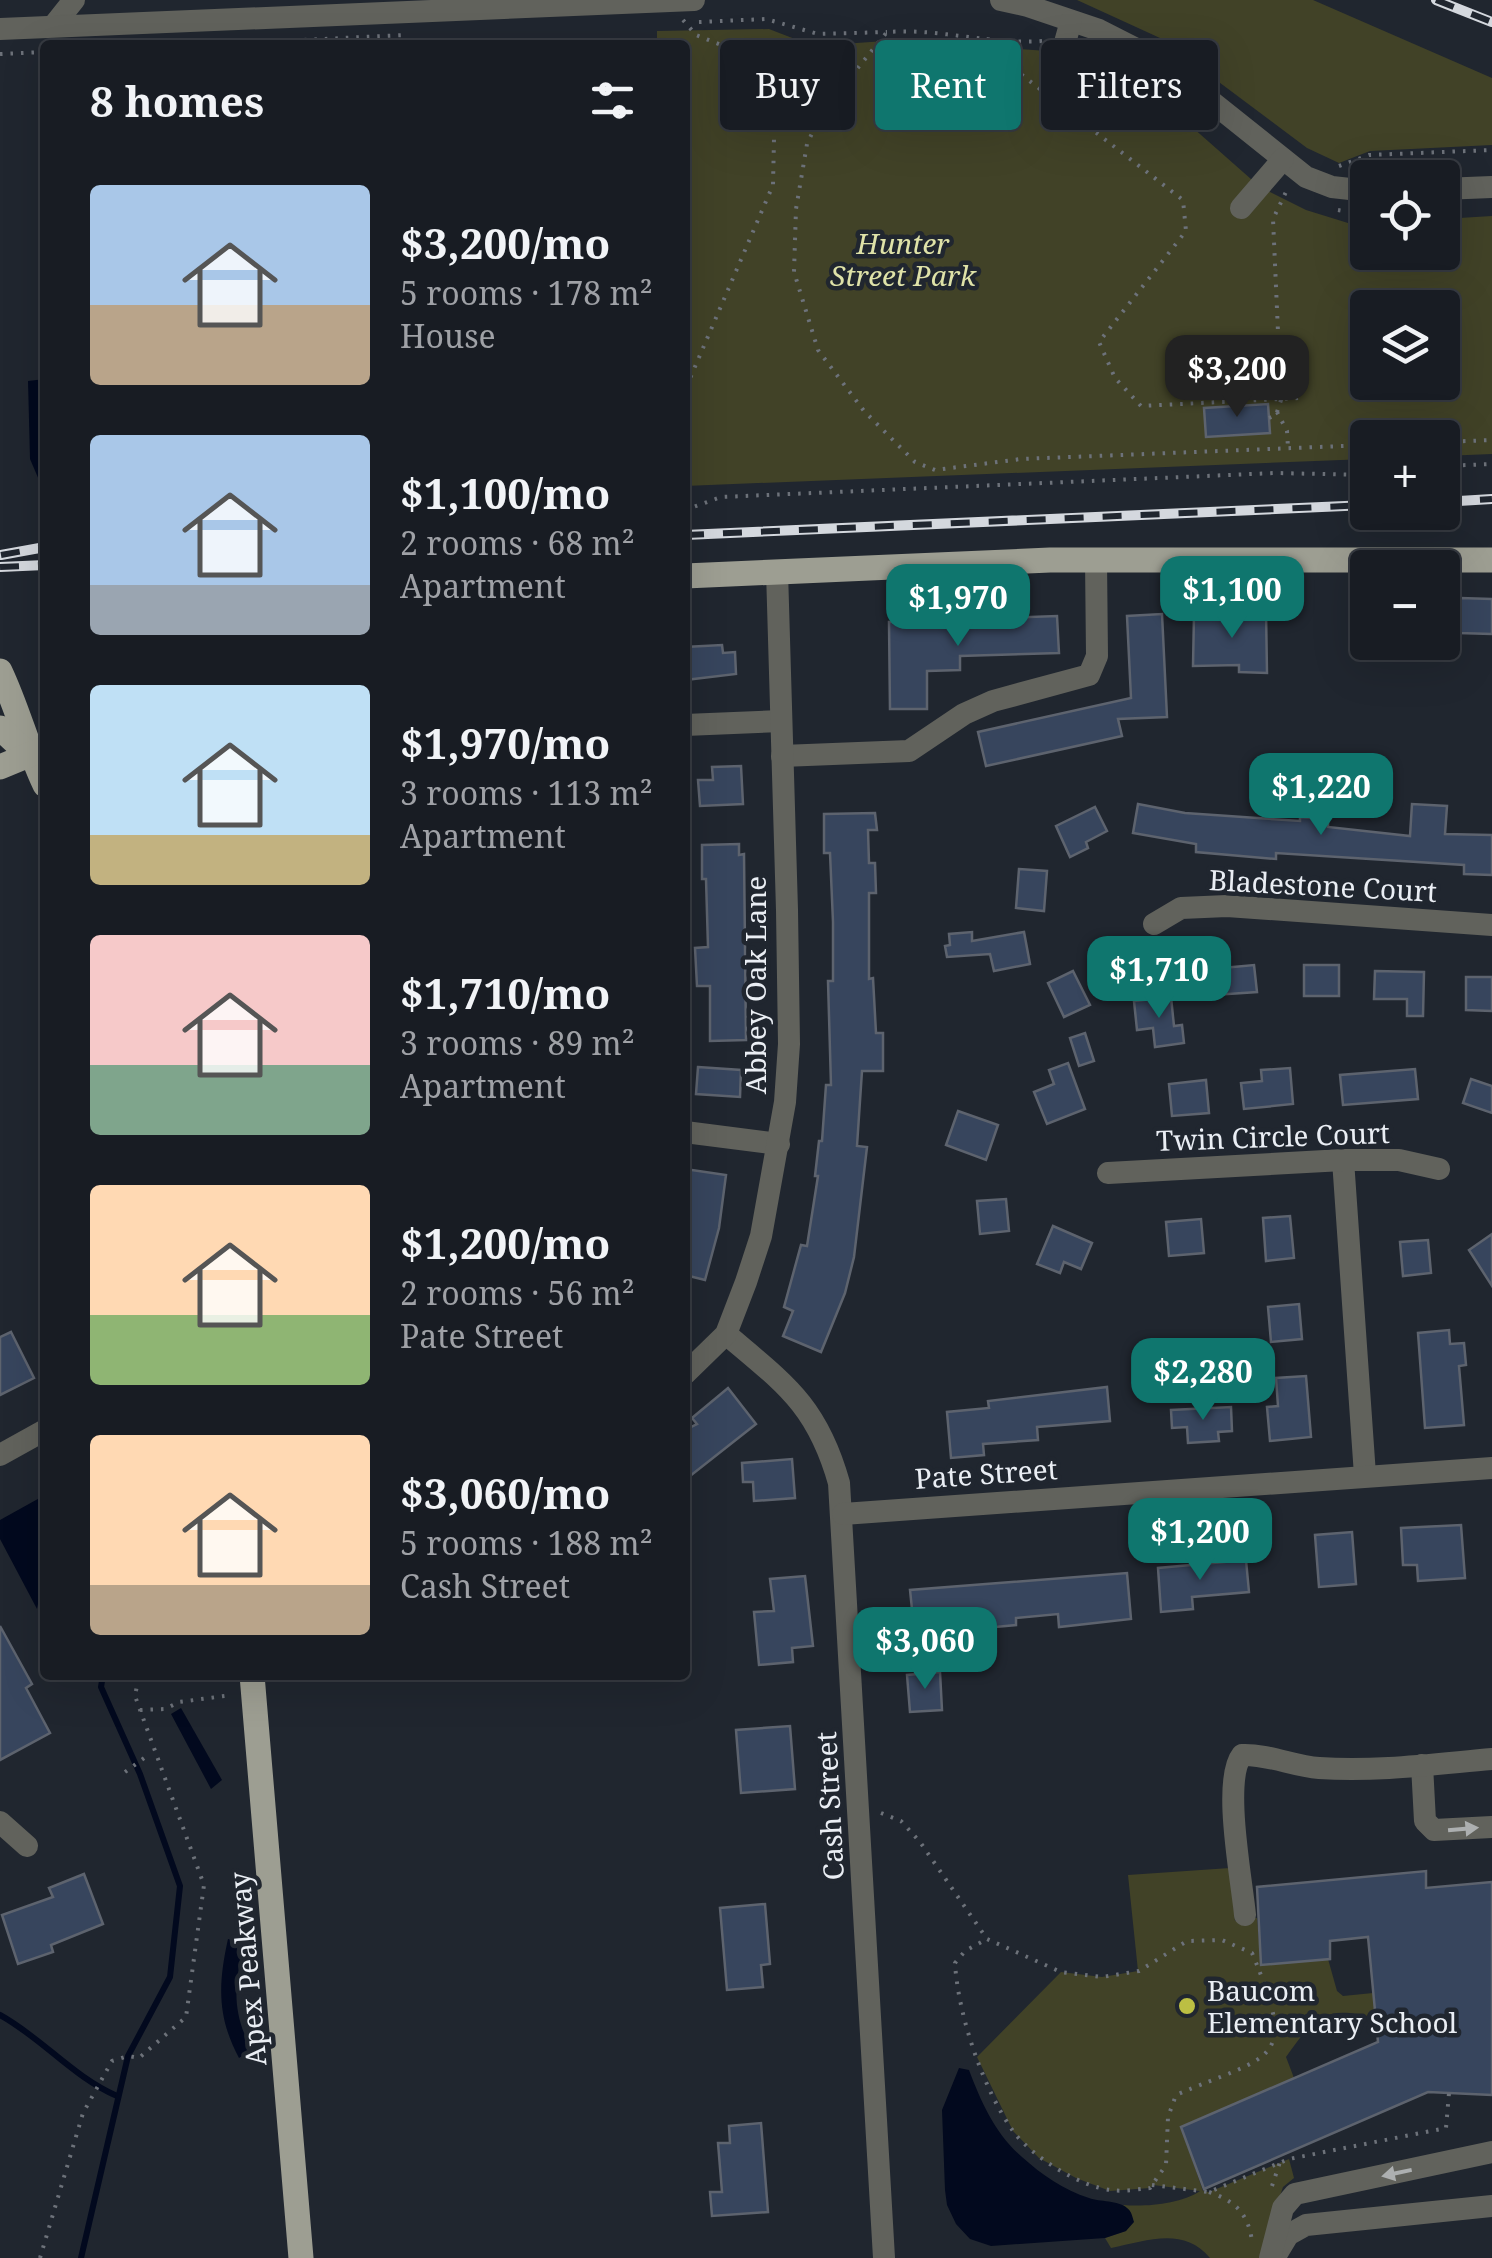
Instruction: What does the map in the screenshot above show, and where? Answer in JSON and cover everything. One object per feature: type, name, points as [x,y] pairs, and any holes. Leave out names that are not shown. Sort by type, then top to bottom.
[{"type":"main road","points":[[690,576],[1096,560],[1492,560]]},
{"type":"main road","points":[[0,671],[37,752]]},
{"type":"main road","points":[[0,728],[37,752]]},
{"type":"main road","points":[[0,767],[37,752]]},
{"type":"main road","name":"Apex Peakway","points":[[252,1680],[301,2258]]},
{"type":"street","points":[[54,26],[74,0]]},
{"type":"street","points":[[0,29],[329,7],[694,0]]},
{"type":"street","points":[[1001,0],[1099,30],[1162,62],[1284,160],[1300,185],[1350,189]]},
{"type":"street","points":[[168,20],[169,40]]},
{"type":"street","points":[[1066,40],[1071,21]]},
{"type":"street","points":[[1240,208],[1276,185],[1284,160]]},
{"type":"street","points":[[1460,188],[1492,187]]},
{"type":"street","points":[[782,756],[909,751],[964,714],[993,701],[1089,674],[1097,656],[1096,560]]},
{"type":"street","name":"Abbey Oak Lane","points":[[690,1369],[726,1334],[754,1259],[779,1144],[788,1044],[778,572]]},
{"type":"street","points":[[690,725],[781,721]]},
{"type":"street","name":"Bladestone Court","points":[[1154,924],[1181,908],[1227,906],[1492,925]]},
{"type":"street","points":[[690,1133],[779,1144]]},
{"type":"street","points":[[1343,1160],[1364,1475]]},
{"type":"street","name":"Twin Circle Court","points":[[1108,1173],[1343,1160],[1399,1160],[1439,1168]]},
{"type":"street","name":"Cash Street","points":[[726,1334],[788,1386],[816,1422],[835,1467],[843,1514],[884,2258]]},
{"type":"street","points":[[0,1455],[40,1433]]},
{"type":"street","name":"Pate Street","points":[[843,1514],[1492,1468]]},
{"type":"street","points":[[1245,1915],[1234,1795],[1235,1764],[1242,1756],[1256,1754],[1316,1768],[1492,1759]]},
{"type":"street","points":[[1422,1765],[1425,1821],[1434,1830],[1492,1827]]},
{"type":"street","points":[[0,1822],[27,1846]]},
{"type":"street","points":[[1266,2255],[1282,2208],[1295,2194],[1492,2152]]},
{"type":"street","points":[[1266,2255],[1306,2225],[1492,2206]]},
{"type":"path","points":[[666,1],[696,35],[744,54],[775,93],[773,186],[690,378]]},
{"type":"path","points":[[685,22],[766,18],[818,34],[943,32],[1041,50]]},
{"type":"path","points":[[887,32],[822,112],[808,144],[796,210],[794,272],[803,312],[818,350],[864,411],[916,462],[935,470],[1021,459],[1350,446]]},
{"type":"path","points":[[306,40],[413,35]]},
{"type":"path","points":[[985,38],[991,51],[1183,200],[1186,231],[1099,342],[1115,378],[1141,406],[1300,398]]},
{"type":"path","points":[[0,54],[40,52]]},
{"type":"path","points":[[1269,418],[1277,412],[1281,400],[1273,219],[1276,185],[1300,185],[1317,158],[1336,167],[1368,155],[1492,150]]},
{"type":"path","points":[[1330,208],[1350,212]]},
{"type":"path","points":[[1277,412],[1287,431],[1288,448]]},
{"type":"path","points":[[1460,441],[1492,440]]},
{"type":"path","points":[[1460,465],[1492,464]]},
{"type":"path","points":[[690,508],[721,497],[1275,473],[1350,475]]},
{"type":"path","points":[[40,2258],[82,2113],[112,2061],[128,2056],[139,2058],[186,2018],[204,1885],[134,1696],[138,1680]]},
{"type":"path","points":[[140,1710],[165,1710],[179,1702],[232,1695]]},
{"type":"path","points":[[125,1772],[147,1756]]},
{"type":"path","points":[[880,1813],[901,1821],[920,1842],[987,1939],[1061,1972],[1102,1977],[1138,1971],[1187,1941],[1222,1940],[1252,1953],[1276,2021],[1276,2043],[1263,2058],[1176,2095],[1168,2118],[1166,2165],[1150,2188],[1110,2190],[1076,2178],[1039,2158],[1013,2132],[977,2057],[956,1982],[956,1963],[965,1951],[987,1939]]},
{"type":"path","points":[[1209,2192],[1289,2159],[1446,2128],[1449,2092]]},
{"type":"path","points":[[1152,2185],[1209,2192],[1236,2204],[1266,2255]]},
{"type":"green space","points":[[1077,0],[1313,0],[1492,78],[1492,145],[1370,151],[1339,163],[1307,148],[1218,81],[1218,40],[1160,38]]},
{"type":"green space","name":"Hunter Street Park","points":[[769,29],[797,40],[720,40],[720,130],[855,130],[855,43],[875,42],[875,130],[1021,130],[1021,49],[1041,50],[1041,130],[1195,130],[1260,187],[1306,210],[1350,223],[1350,270],[1460,270],[1460,218],[1492,216],[1492,454],[1460,455],[1460,420],[1350,420],[1350,460],[690,486],[690,40],[657,40],[657,31]]},
{"type":"green space","points":[[1230,1868],[1235,1921],[1257,1918],[1261,1965],[1328,1959],[1337,1991],[1343,1996],[1373,1993],[1376,2018],[1344,2013],[1322,2017],[1286,2057],[1294,2078],[1181,2127],[1203,2191],[1209,2192],[1289,2159],[1294,2178],[1283,2187],[1259,2258],[1210,2258],[1188,2242],[1164,2238],[1111,2248],[1105,2238],[1126,2231],[1130,2211],[1123,2205],[1163,2204],[1200,2191],[1153,2185],[1110,2191],[1039,2158],[1013,2131],[977,2057],[1061,1972],[1102,1977],[1138,1971],[1128,1875]]},
{"type":"water","points":[[40,380],[40,482],[30,459],[28,381]]},
{"type":"water","points":[[40,1498],[37,1609],[0,1539],[0,1520]]},
{"type":"water","points":[[181,1708],[222,1780],[211,1789],[171,1714]]},
{"type":"water","points":[[228,1939],[245,1943],[236,1998],[252,2050],[239,2058],[223,2014],[222,1971]]},
{"type":"water","points":[[959,2068],[969,2070],[990,2117],[1013,2148],[1062,2186],[1127,2208],[1134,2222],[1126,2231],[1105,2238],[991,2246],[970,2239],[956,2224],[945,2190],[942,2110]]},
{"type":"building","points":[[1268,404],[1270,433],[1206,437],[1204,408]]},
{"type":"building","points":[[1460,598],[1492,599],[1492,634],[1460,633]]},
{"type":"building","points":[[1266,611],[1267,673],[1239,672],[1239,665],[1193,666],[1194,615]]},
{"type":"building","points":[[1162,614],[1167,717],[1118,719],[1122,736],[986,766],[978,732],[1131,698],[1127,616]]},
{"type":"building","points":[[1057,616],[1059,653],[960,656],[960,670],[927,671],[927,709],[890,709],[889,622]]},
{"type":"building","points":[[722,645],[723,653],[735,652],[736,674],[690,679],[690,647]]},
{"type":"building","points":[[741,766],[743,804],[700,806],[698,780],[713,780],[712,767]]},
{"type":"building","points":[[1138,804],[1185,813],[1300,821],[1300,817],[1328,819],[1328,827],[1410,836],[1412,804],[1447,806],[1445,834],[1492,835],[1492,875],[1464,874],[1464,865],[1276,853],[1276,859],[1196,852],[1196,844],[1133,833]]},
{"type":"building","points":[[1095,807],[1107,831],[1086,842],[1088,848],[1070,857],[1056,826]]},
{"type":"building","points":[[875,813],[877,830],[868,830],[869,863],[875,863],[876,893],[869,893],[869,979],[873,978],[876,1033],[883,1033],[883,1071],[862,1071],[857,1146],[867,1147],[854,1257],[845,1293],[821,1352],[783,1336],[793,1311],[784,1307],[801,1245],[807,1246],[826,1085],[831,1085],[828,981],[833,981],[833,922],[830,853],[824,853],[824,814]]},
{"type":"building","points":[[739,844],[739,855],[744,854],[746,1040],[710,1041],[710,986],[697,986],[695,948],[708,947],[702,845]]},
{"type":"building","points":[[1019,869],[1047,871],[1044,911],[1016,908]]},
{"type":"building","points":[[972,932],[972,941],[1024,932],[1030,964],[994,971],[990,954],[947,957],[949,934]]},
{"type":"building","points":[[1254,965],[1257,992],[1214,995],[1212,969]]},
{"type":"building","points":[[1304,965],[1339,965],[1339,996],[1304,996]]},
{"type":"building","points":[[1073,971],[1090,1005],[1064,1017],[1048,983]]},
{"type":"building","points":[[1375,971],[1424,972],[1423,1016],[1407,1016],[1407,999],[1374,999]]},
{"type":"building","points":[[1466,977],[1492,977],[1492,1011],[1466,1010]]},
{"type":"building","points":[[1171,997],[1174,1026],[1182,1025],[1184,1043],[1155,1047],[1153,1028],[1137,1030],[1134,1001]]},
{"type":"building","points":[[1085,1033],[1094,1061],[1079,1066],[1070,1038]]},
{"type":"building","points":[[1068,1063],[1085,1109],[1047,1124],[1034,1092],[1054,1084],[1049,1070]]},
{"type":"building","points":[[698,1067],[741,1070],[740,1097],[696,1094]]},
{"type":"building","points":[[1290,1068],[1293,1104],[1244,1109],[1241,1083],[1262,1081],[1261,1070]]},
{"type":"building","points":[[1415,1069],[1418,1099],[1343,1105],[1340,1075]]},
{"type":"building","points":[[1471,1079],[1492,1086],[1492,1113],[1463,1103]]},
{"type":"building","points":[[1206,1080],[1209,1113],[1172,1116],[1169,1084]]},
{"type":"building","points":[[958,1111],[998,1125],[986,1160],[946,1145]]},
{"type":"building","points":[[690,1170],[726,1175],[719,1228],[705,1280],[690,1276]]},
{"type":"building","points":[[1006,1199],[1009,1231],[980,1234],[977,1201]]},
{"type":"building","points":[[1290,1216],[1294,1258],[1266,1261],[1263,1218]]},
{"type":"building","points":[[1201,1219],[1204,1253],[1169,1256],[1166,1222]]},
{"type":"building","points":[[1053,1226],[1092,1243],[1081,1269],[1064,1262],[1060,1273],[1037,1264]]},
{"type":"building","points":[[1492,1234],[1492,1286],[1469,1250]]},
{"type":"building","points":[[1428,1240],[1431,1273],[1403,1276],[1400,1242]]},
{"type":"building","points":[[1299,1304],[1302,1339],[1271,1342],[1268,1307]]},
{"type":"building","points":[[1449,1330],[1450,1344],[1464,1343],[1466,1365],[1459,1366],[1464,1425],[1425,1428],[1418,1333]]},
{"type":"building","points":[[11,1332],[34,1378],[0,1395],[0,1337]]},
{"type":"building","points":[[1306,1376],[1311,1437],[1270,1441],[1267,1407],[1278,1406],[1276,1378]]},
{"type":"building","points":[[1107,1387],[1110,1421],[1037,1427],[1038,1440],[983,1444],[984,1455],[951,1458],[947,1412],[989,1408],[988,1401]]},
{"type":"building","points":[[728,1388],[756,1424],[690,1476],[690,1428],[697,1424],[692,1418]]},
{"type":"building","points":[[1231,1407],[1232,1431],[1218,1432],[1219,1441],[1188,1443],[1187,1427],[1172,1428],[1171,1410]]},
{"type":"building","points":[[792,1459],[795,1498],[754,1501],[753,1482],[743,1482],[742,1463]]},
{"type":"building","points":[[1461,1525],[1465,1578],[1418,1581],[1417,1565],[1403,1565],[1401,1528]]},
{"type":"building","points":[[1352,1532],[1356,1584],[1319,1587],[1315,1535]]},
{"type":"building","points":[[1246,1560],[1249,1592],[1192,1597],[1193,1609],[1161,1612],[1158,1568]]},
{"type":"building","points":[[1127,1573],[1131,1619],[1059,1627],[1058,1614],[1016,1618],[1016,1625],[985,1628],[984,1613],[913,1619],[910,1590]]},
{"type":"building","points":[[805,1576],[813,1646],[792,1648],[793,1662],[759,1665],[754,1612],[774,1611],[770,1579]]},
{"type":"building","points":[[0,1626],[32,1684],[26,1688],[50,1733],[0,1760]]},
{"type":"building","points":[[940,1672],[942,1710],[910,1712],[907,1675]]},
{"type":"building","points":[[790,1726],[795,1789],[741,1793],[736,1730]]},
{"type":"building","name":"Baucom Elementary School","points":[[1426,1871],[1426,1888],[1492,1882],[1492,2095],[1428,2092],[1204,2189],[1181,2127],[1378,2042],[1368,1937],[1330,1941],[1330,1959],[1261,1965],[1257,1887]]},
{"type":"building","points":[[84,1874],[103,1924],[51,1945],[53,1952],[18,1964],[2,1915],[53,1897],[49,1888]]},
{"type":"building","points":[[765,1904],[770,1964],[761,1965],[763,1987],[727,1990],[720,1908]]},
{"type":"building","points":[[761,2123],[768,2212],[712,2216],[710,2192],[722,2192],[718,2143],[730,2143],[729,2126]]},
{"type":"waterway","points":[[81,2258],[128,2056],[170,1977],[180,1886],[140,1774],[101,1687],[102,1680]]},
{"type":"waterway","points":[[0,2015],[86,2079],[117,2096]]},
{"type":"railway","points":[[1436,0],[1492,22]]},
{"type":"railway","points":[[1460,501],[1492,499]]},
{"type":"railway","points":[[690,535],[1350,506]]},
{"type":"railway","points":[[1,555],[40,548]]},
{"type":"railway","points":[[0,567],[40,565]]},
{"type":"place","name":"Baucom Elementary School","points":[[1187,2006]]}]
